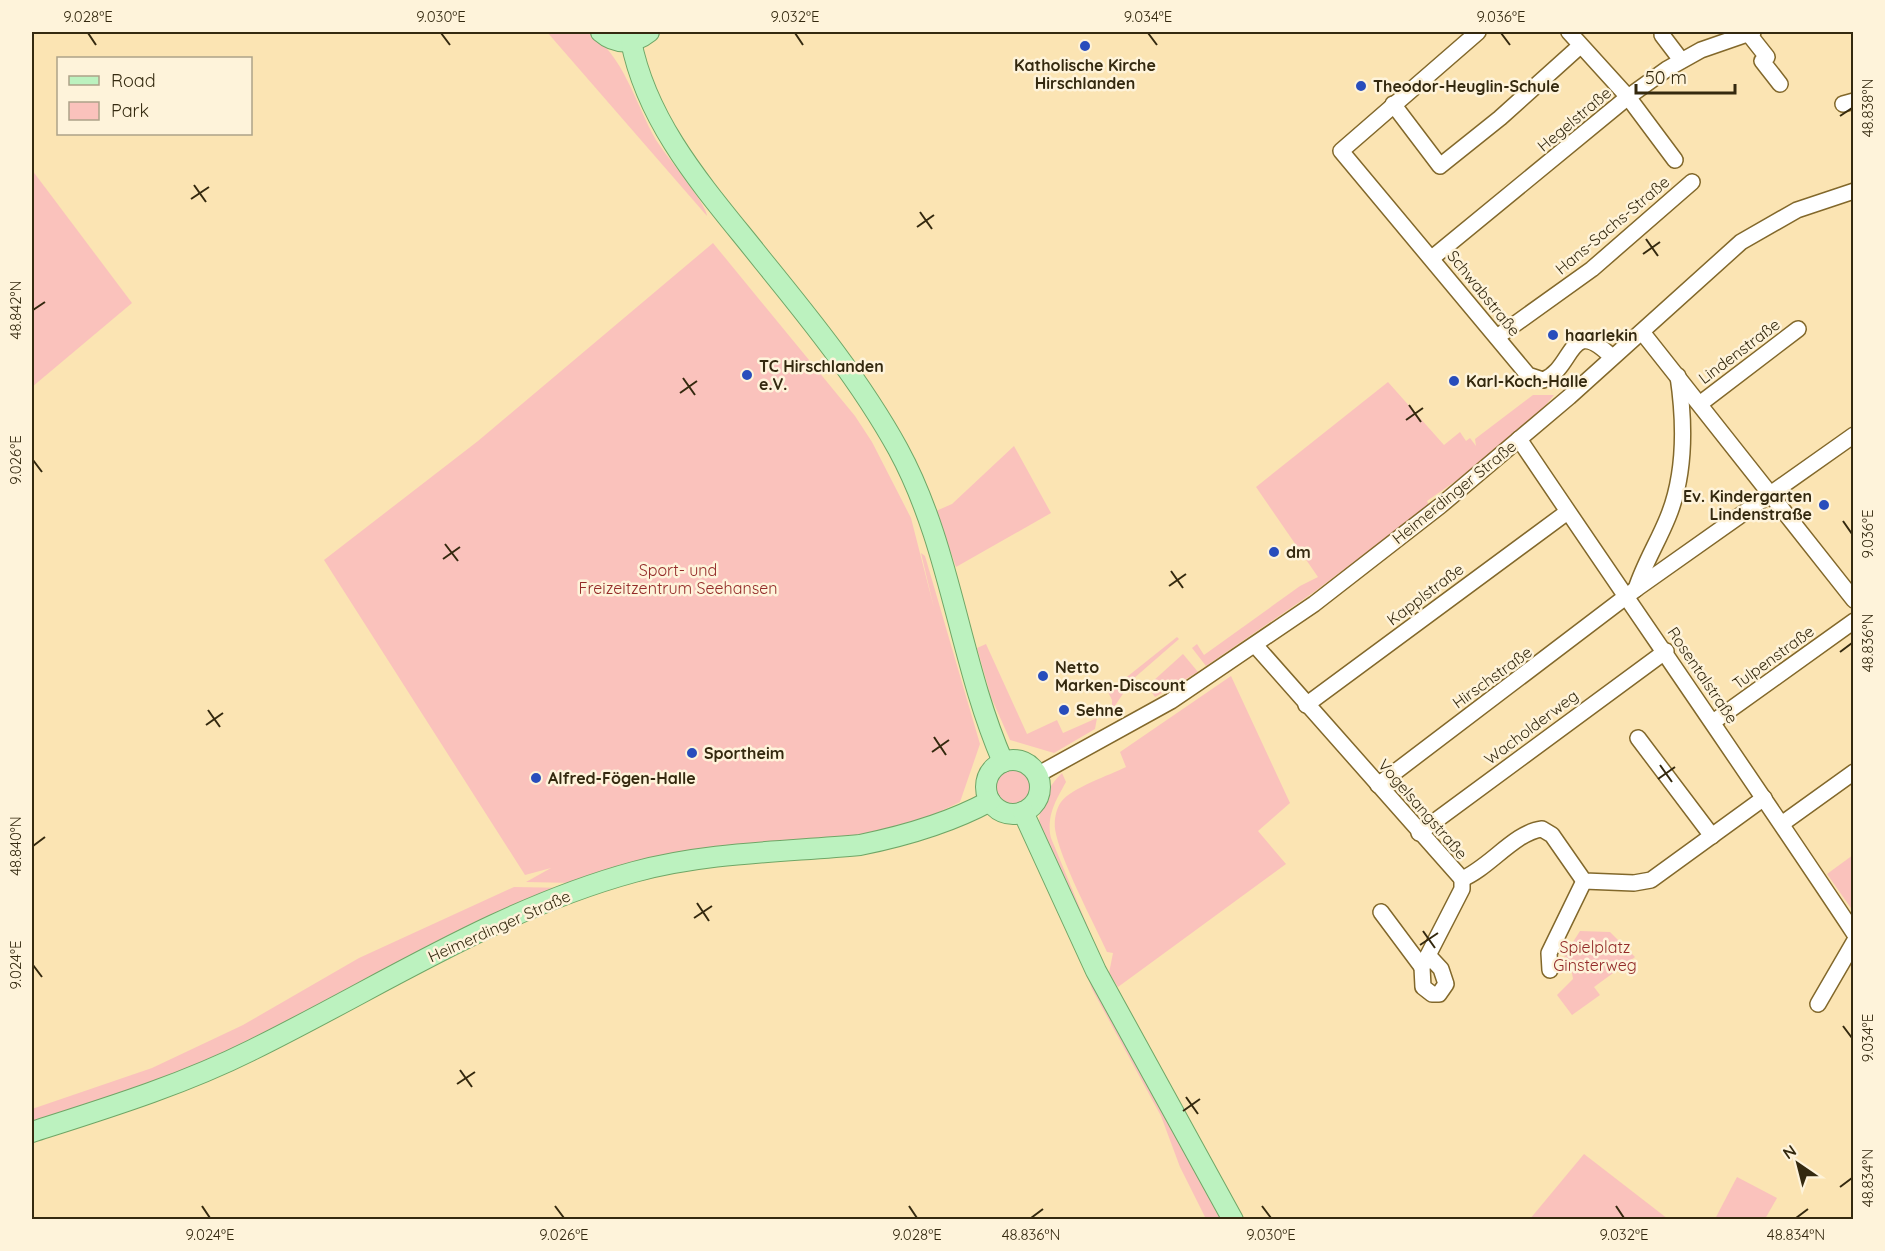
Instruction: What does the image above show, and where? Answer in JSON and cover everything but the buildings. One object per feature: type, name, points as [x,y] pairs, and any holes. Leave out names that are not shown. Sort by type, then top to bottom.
[{"type":"main road","points":[[601,32],[612,39],[631,41],[649,32]]},
{"type":"main road","points":[[631,41],[650,101],[681,155],[799,306],[866,398],[904,461],[927,514],[965,647],[1004,762]]},
{"type":"main road","points":[[1014,760],[1024,762],[1037,775],[1040,788],[1038,798],[1023,812],[1002,812],[990,801],[986,792],[988,776],[994,768],[1004,762],[1014,760]]},
{"type":"main road","name":"Heimerdinger Straße","points":[[32,1132],[158,1091],[205,1072],[468,936],[606,881],[685,861],[860,845],[884,840],[937,824],[990,801]]},
{"type":"main road","points":[[1023,812],[1096,970],[1233,1220]]},
{"type":"street","points":[[1478,32],[1393,104],[1440,166],[1500,118],[1580,46]]},
{"type":"street","points":[[1569,32],[1628,97],[1675,160]]},
{"type":"street","points":[[1750,32],[1767,57],[1762,61],[1780,84]]},
{"type":"street","name":"Hegelstraße","points":[[1432,258],[1628,97],[1721,36],[1750,32]]},
{"type":"street","points":[[1662,35],[1682,60]]},
{"type":"street","name":"Schwabstraße","points":[[1393,104],[1341,151],[1432,258],[1520,368],[1536,379],[1543,380],[1558,371],[1574,344],[1580,340],[1591,342],[1612,357]]},
{"type":"street","name":"Hans-Sachs-Straße","points":[[1497,337],[1592,269],[1692,182]]},
{"type":"street","name":"Heimerdinger Straße","points":[[1037,775],[1171,701],[1314,604],[1413,527],[1519,439],[1741,242],[1797,210],[1854,191]]},
{"type":"street","name":"Lindenstraße","points":[[1701,403],[1798,329]]},
{"type":"street","name":"Lindenstraße","points":[[1642,332],[1701,403],[1769,494],[1854,600]]},
{"type":"street","points":[[1632,593],[1678,489],[1683,423],[1677,374]]},
{"type":"street","name":"Hirschstraße","points":[[1378,785],[1632,593],[1854,435]]},
{"type":"street","name":"Rosentalstraße","points":[[1519,439],[1566,513],[1632,593],[1665,651],[1783,823],[1854,933]]},
{"type":"street","name":"Kapplstraße","points":[[1306,705],[1566,513]]},
{"type":"street","name":"Tulpenstraße","points":[[1713,722],[1854,621]]},
{"type":"street","name":"Vogelsangstraße","points":[[1255,645],[1462,879],[1480,870],[1529,833],[1542,829],[1552,835],[1584,881]]},
{"type":"street","name":"Wacholderweg","points":[[1419,833],[1665,651]]},
{"type":"street","points":[[1638,738],[1712,837]]},
{"type":"street","points":[[1783,823],[1854,772]]},
{"type":"street","points":[[1550,970],[1549,953],[1584,881],[1634,883],[1651,880],[1764,798]]},
{"type":"street","points":[[1381,912],[1425,961],[1462,889],[1462,879]]},
{"type":"street","points":[[1818,1004],[1854,942]]},
{"type":"green space","points":[[574,30],[588,33],[600,41],[628,81],[656,140],[694,191],[707,216],[547,32]]},
{"type":"green space","points":[[32,170],[132,303],[32,387]]},
{"type":"green space","name":"Sport- und Freizeitzentrum Seehansen","points":[[713,243],[855,416],[872,442],[911,518],[934,608],[921,553],[925,556],[980,744],[960,802],[933,815],[882,833],[684,854],[574,883],[526,882],[551,868],[525,875],[324,560],[478,441]]},
{"type":"green space","points":[[1388,382],[1444,445],[1460,432],[1466,441],[1470,438],[1476,446],[1475,439],[1533,395],[1554,395],[1526,426],[1427,501],[1429,505],[1314,592],[1206,666],[1192,648],[1197,644],[1204,655],[1300,586],[1318,577],[1256,487]]},
{"type":"green space","points":[[1014,446],[1051,513],[956,567],[936,511],[952,504]]},
{"type":"green space","points":[[1177,637],[1179,639],[1133,679],[1112,710],[1112,700],[1108,692]]},
{"type":"green space","points":[[986,644],[1027,734],[1057,720],[1063,733],[1097,718],[1095,729],[1054,753],[1010,740],[991,697],[977,648]]},
{"type":"green space","points":[[1183,654],[1198,672],[1155,697],[1149,688],[1152,682]]},
{"type":"green space","points":[[1231,676],[1290,803],[1258,831],[1286,864],[1118,987],[1109,973],[1113,953],[1107,952],[1063,857],[1055,829],[1058,808],[1061,802],[1073,792],[1126,767],[1120,752]]},
{"type":"green space","points":[[1013,765],[1028,772],[1035,787],[1028,802],[1013,809],[998,802],[991,787],[998,772]]},
{"type":"green space","points":[[1062,773],[1066,782],[1051,815],[1051,838],[1101,959],[1096,957],[1040,830],[1041,806],[1051,785]]},
{"type":"green space","points":[[1853,855],[1853,911],[1827,874]]},
{"type":"green space","points":[[514,887],[571,888],[427,948],[368,977],[321,1008],[192,1074],[32,1128],[32,1109],[152,1068],[243,1025],[359,958]]},
{"type":"green space","name":"Spielplatz Ginsterweg","points":[[1580,931],[1610,932],[1635,957],[1594,987],[1600,995],[1572,1015],[1557,995],[1573,979],[1570,961],[1564,956]]},
{"type":"green space","points":[[1091,974],[1233,1219],[1206,1219],[1180,1167],[1161,1116],[1092,989],[1088,978]]},
{"type":"green space","points":[[1584,1154],[1668,1219],[1530,1219]]},
{"type":"green space","points":[[1737,1177],[1777,1198],[1765,1219],[1715,1219]]},
{"type":"place","name":"Katholische Kirche Hirschlanden","points":[[1085,46]]},
{"type":"place","name":"Theodor-Heuglin-Schule","points":[[1361,86]]},
{"type":"place","name":"haarlekin","points":[[1553,335]]},
{"type":"place","name":"TC Hirschlanden e.V.","points":[[747,375]]},
{"type":"place","name":"Karl-Koch-Halle","points":[[1454,381]]},
{"type":"place","name":"Ev. Kindergarten Lindenstraße","points":[[1824,505]]},
{"type":"place","name":"dm","points":[[1274,552]]},
{"type":"place","name":"Netto Marken-Discount","points":[[1043,676]]},
{"type":"place","name":"Sehne","points":[[1064,710]]},
{"type":"place","name":"Sportheim","points":[[692,753]]},
{"type":"place","name":"Alfred-Fögen-Halle","points":[[536,778]]}]
